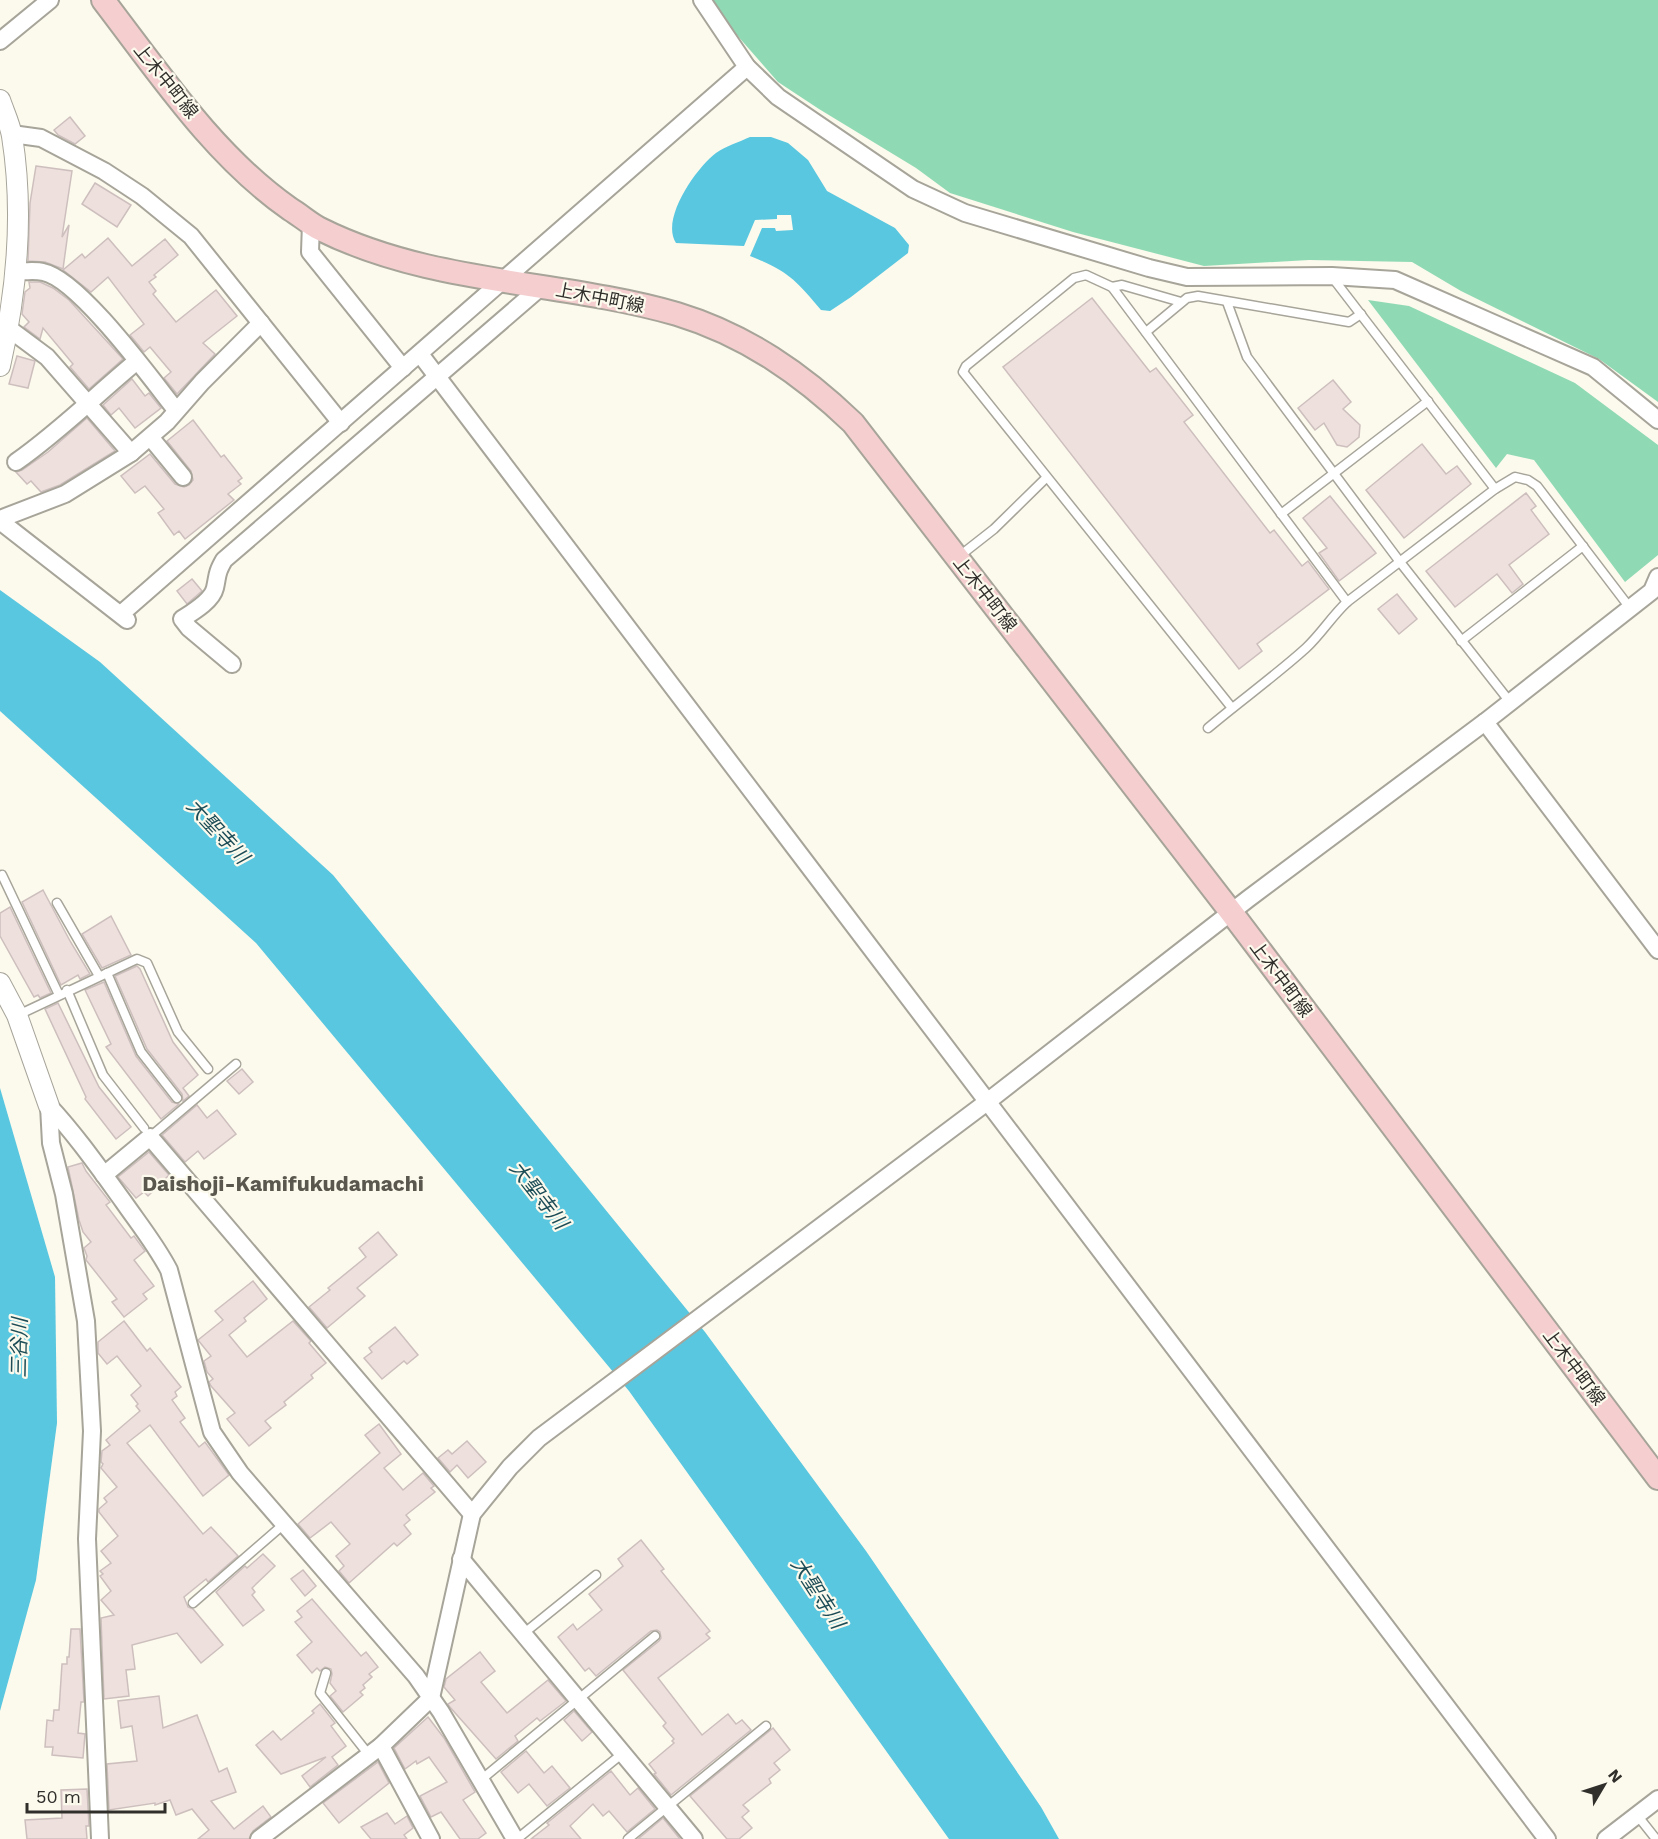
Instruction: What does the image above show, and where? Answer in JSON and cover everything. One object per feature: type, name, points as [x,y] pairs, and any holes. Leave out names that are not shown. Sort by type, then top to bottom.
[{"type":"main road","name":"上木中町線","points":[[103,0],[190,112],[236,164],[276,199],[311,223],[358,246],[434,268],[502,282],[647,306],[679,315],[735,337],[785,365],[824,395],[853,423],[1231,912],[1658,1478]]},
{"type":"street","points":[[0,41],[50,0]]},
{"type":"street","points":[[702,0],[747,67],[778,97],[913,189],[965,213],[1149,268],[1187,277],[1332,276],[1395,280],[1593,367],[1658,420]]},
{"type":"street","points":[[0,520],[124,617],[403,368],[747,67]]},
{"type":"street","points":[[0,102],[12,134],[18,210],[10,277],[8,328],[0,366]]},
{"type":"street","points":[[12,134],[41,138],[104,171],[142,195],[191,236],[341,423]]},
{"type":"street","points":[[311,223],[310,252],[403,368]]},
{"type":"street","points":[[10,277],[44,272],[57,278],[99,315],[176,410]]},
{"type":"street","points":[[232,664],[189,628],[183,619],[210,598],[215,590],[216,574],[224,560],[541,287]]},
{"type":"street","points":[[0,520],[65,494],[151,438],[261,323]]},
{"type":"street","points":[[8,328],[47,357],[131,453]]},
{"type":"street","points":[[420,354],[1547,1839]]},
{"type":"street","points":[[16,462],[46,441],[137,361]]},
{"type":"street","points":[[151,438],[183,477]]},
{"type":"street","points":[[259,1839],[375,1750],[431,1698],[472,1514],[510,1467],[538,1438],[987,1102],[1231,912],[1485,722],[1656,588]]},
{"type":"street","points":[[1485,722],[1658,950]]},
{"type":"street","points":[[0,983],[17,1015],[49,1106],[51,1143],[64,1194],[86,1321],[92,1431],[87,1539],[100,1839]]},
{"type":"street","points":[[49,1106],[74,1133],[105,1175],[157,1248],[169,1270],[212,1432],[240,1473],[416,1676],[482,1779],[513,1838]]},
{"type":"street","points":[[105,1175],[147,1132],[472,1514]]},
{"type":"street","points":[[461,1559],[694,1839]]},
{"type":"street","points":[[375,1750],[431,1839]]},
{"type":"street","points":[[1606,1839],[1658,1799]]},
{"type":"lane","points":[[1181,302],[1122,285],[1112,286],[1086,275],[1074,278],[966,366],[963,372],[1232,708]]},
{"type":"lane","points":[[1332,276],[1496,489]]},
{"type":"lane","points":[[1112,286],[1347,602]]},
{"type":"lane","points":[[1146,332],[1181,302],[1198,296],[1349,321],[1361,314]]},
{"type":"lane","points":[[1227,302],[1247,357],[1400,562],[1510,702]]},
{"type":"lane","points":[[1281,514],[1428,401]]},
{"type":"lane","points":[[1208,728],[1309,645],[1347,602],[1515,477],[1528,480],[1537,486],[1630,608]]},
{"type":"lane","points":[[957,558],[994,529],[1046,478]]},
{"type":"lane","points":[[1461,641],[1583,546]]},
{"type":"lane","points":[[2,875],[103,1075],[147,1132],[236,1064]]},
{"type":"lane","points":[[57,903],[103,975],[141,1052],[177,1098]]},
{"type":"lane","points":[[17,1015],[137,959],[147,963],[178,1032],[208,1069]]},
{"type":"lane","points":[[193,1603],[284,1524]]},
{"type":"lane","points":[[523,1634],[596,1575]]},
{"type":"lane","points":[[482,1779],[655,1636]]},
{"type":"lane","points":[[326,1673],[320,1693],[375,1750]]},
{"type":"lane","points":[[628,1839],[766,1726]]},
{"type":"lane","points":[[513,1838],[623,1754]]},
{"type":"lane","points":[[1637,1815],[1656,1839]]},
{"type":"green space","points":[[710,0],[1658,0],[1658,402],[1599,359],[1461,291],[1412,262],[1309,260],[1204,266],[1073,232],[950,193],[916,168],[778,82]]},
{"type":"green space","points":[[1368,300],[1409,306],[1575,383],[1658,445],[1658,555],[1625,582],[1534,460],[1507,454],[1496,468]]},
{"type":"water","points":[[750,137],[771,137],[788,143],[808,160],[827,191],[895,228],[909,245],[908,253],[830,311],[821,310],[790,277],[773,266],[750,256],[762,228],[775,228],[776,231],[793,230],[791,215],[777,215],[777,219],[755,220],[744,246],[676,243],[672,233],[673,221],[683,194],[691,181],[716,153]]},
{"type":"water","name":"大聖寺川","points":[[0,590],[100,662],[333,875],[705,1332],[866,1551],[1041,1807],[1059,1839],[949,1839],[629,1391],[256,943],[0,711]]},
{"type":"water","name":"三谷川","points":[[0,1088],[55,1277],[57,1423],[36,1580],[0,1711]]},
{"type":"building","points":[[70,117],[85,136],[75,144],[58,135],[54,130]]},
{"type":"building","points":[[36,166],[72,171],[62,237],[69,225],[63,269],[45,262],[28,261],[30,203]]},
{"type":"building","points":[[95,183],[131,205],[117,227],[82,204]]},
{"type":"building","points":[[108,238],[132,266],[165,239],[178,255],[149,282],[156,291],[153,294],[176,322],[216,290],[237,316],[203,343],[215,354],[177,394],[164,378],[171,372],[150,347],[144,352],[130,335],[144,324],[108,277],[91,292],[63,270],[82,254],[85,258]]},
{"type":"building","points":[[29,282],[40,282],[69,300],[123,359],[89,389],[70,367],[73,364],[43,328],[40,339],[24,327],[29,322],[22,314],[25,292],[30,288]]},
{"type":"building","points":[[1092,298],[1150,372],[1156,368],[1193,415],[1184,422],[1270,533],[1274,530],[1302,566],[1308,561],[1329,589],[1257,644],[1262,651],[1239,669],[1003,367]]},
{"type":"building","points":[[17,356],[35,361],[28,388],[9,384]]},
{"type":"building","points":[[132,379],[145,396],[149,393],[161,408],[135,428],[119,408],[111,415],[103,405]]},
{"type":"building","points":[[1333,380],[1351,402],[1343,409],[1360,425],[1359,437],[1347,447],[1337,445],[1324,423],[1315,430],[1298,408]]},
{"type":"building","points":[[87,418],[115,451],[60,485],[41,492],[31,481],[27,484],[16,472],[48,452]]},
{"type":"building","points":[[193,420],[221,457],[224,455],[242,478],[238,481],[241,484],[228,494],[234,500],[185,539],[179,531],[174,535],[158,513],[164,509],[145,486],[135,493],[121,476],[150,454],[175,484],[184,487],[189,485],[193,480],[191,471],[167,441]]},
{"type":"building","points":[[1422,444],[1446,474],[1457,466],[1471,484],[1404,538],[1366,490]]},
{"type":"building","points":[[1526,493],[1536,506],[1531,510],[1549,534],[1509,565],[1523,584],[1512,593],[1497,574],[1455,607],[1426,571]]},
{"type":"building","points":[[1330,496],[1376,553],[1339,581],[1319,553],[1327,548],[1303,518]]},
{"type":"building","points":[[192,579],[202,591],[187,604],[177,591]]},
{"type":"building","points":[[1397,594],[1417,619],[1399,634],[1378,609]]},
{"type":"building","points":[[43,890],[90,974],[80,979],[78,975],[61,985],[22,902]]},
{"type":"building","points":[[10,907],[51,993],[40,998],[38,995],[34,997],[0,936],[0,913]]},
{"type":"building","points":[[111,916],[131,955],[102,968],[82,934]]},
{"type":"building","points":[[137,966],[173,1042],[198,1075],[183,1088],[189,1096],[183,1101],[182,1094],[147,1049],[115,976]]},
{"type":"building","points":[[104,982],[136,1056],[172,1102],[179,1104],[161,1119],[106,1047],[111,1044],[85,990]]},
{"type":"building","points":[[58,1003],[99,1087],[131,1127],[116,1139],[85,1099],[45,1009]]},
{"type":"building","points":[[242,1069],[253,1082],[239,1094],[227,1081]]},
{"type":"building","points":[[197,1105],[207,1118],[217,1110],[236,1134],[204,1159],[198,1151],[185,1162],[162,1135]]},
{"type":"building","points":[[149,1152],[169,1175],[148,1196],[144,1192],[136,1198],[118,1177]]},
{"type":"building","points":[[82,1163],[110,1202],[106,1205],[131,1238],[134,1236],[145,1251],[134,1260],[154,1286],[143,1294],[147,1299],[124,1317],[112,1302],[117,1299],[86,1260],[84,1248],[91,1242],[83,1232],[79,1220],[68,1167]]},
{"type":"building","points":[[378,1232],[397,1255],[357,1288],[365,1296],[327,1328],[309,1307],[366,1257],[359,1248]]},
{"type":"building","points":[[253,1281],[267,1299],[244,1318],[246,1321],[229,1335],[247,1357],[293,1321],[326,1363],[311,1375],[313,1378],[284,1402],[286,1405],[265,1421],[271,1428],[249,1446],[227,1419],[235,1413],[209,1382],[213,1379],[207,1372],[204,1361],[211,1356],[198,1340],[223,1320],[215,1311]]},
{"type":"building","points":[[124,1321],[147,1351],[150,1348],[181,1387],[175,1392],[177,1396],[172,1400],[185,1418],[180,1422],[199,1447],[205,1442],[229,1475],[203,1496],[150,1425],[127,1443],[203,1534],[211,1527],[238,1556],[208,1582],[206,1579],[184,1597],[188,1607],[193,1609],[223,1645],[201,1663],[177,1633],[132,1645],[135,1669],[126,1670],[129,1696],[104,1699],[101,1618],[114,1615],[101,1600],[111,1591],[100,1576],[103,1574],[100,1571],[111,1563],[101,1551],[118,1536],[99,1512],[99,1509],[107,1502],[104,1498],[117,1487],[101,1468],[102,1451],[110,1445],[106,1440],[140,1411],[131,1395],[141,1386],[117,1356],[107,1364],[98,1353],[98,1342]]},
{"type":"building","points":[[395,1327],[418,1355],[407,1364],[404,1361],[382,1379],[364,1358],[372,1352],[369,1348]]},
{"type":"building","points":[[379,1424],[401,1454],[384,1468],[403,1490],[423,1473],[434,1486],[431,1488],[435,1492],[406,1515],[410,1520],[404,1525],[411,1534],[397,1546],[394,1543],[349,1583],[339,1571],[344,1566],[336,1556],[350,1544],[331,1522],[310,1538],[298,1524],[380,1453],[365,1435]]},
{"type":"building","points":[[467,1441],[486,1462],[468,1478],[457,1465],[450,1472],[438,1458],[448,1450],[452,1454]]},
{"type":"building","points":[[641,1540],[664,1569],[661,1571],[710,1631],[706,1634],[710,1638],[658,1678],[702,1735],[728,1714],[736,1724],[742,1720],[751,1730],[671,1795],[649,1764],[674,1743],[672,1741],[674,1739],[663,1726],[666,1723],[623,1670],[659,1641],[660,1632],[651,1631],[596,1676],[589,1668],[585,1671],[558,1637],[573,1624],[577,1630],[602,1610],[589,1594],[623,1566],[618,1559]]},
{"type":"building","points":[[263,1554],[275,1566],[252,1588],[255,1592],[252,1595],[264,1610],[243,1626],[216,1592],[245,1566],[247,1568]]},
{"type":"building","points":[[303,1570],[316,1586],[305,1596],[291,1579]]},
{"type":"building","points":[[312,1599],[361,1656],[366,1652],[378,1667],[369,1674],[372,1677],[363,1685],[365,1688],[360,1692],[363,1695],[343,1712],[330,1696],[336,1691],[330,1683],[331,1669],[325,1667],[320,1671],[317,1668],[312,1673],[297,1655],[312,1642],[295,1622],[302,1617],[297,1611]]},
{"type":"building","points":[[71,1629],[80,1629],[84,1702],[81,1702],[78,1733],[85,1734],[83,1758],[52,1755],[53,1747],[45,1747],[47,1720],[53,1721],[54,1710],[59,1710],[62,1664],[67,1664],[67,1657],[69,1657]]},
{"type":"building","points":[[480,1652],[495,1671],[481,1682],[507,1713],[548,1680],[566,1701],[540,1721],[537,1718],[515,1736],[518,1741],[496,1759],[449,1706],[448,1704],[455,1700],[444,1687],[446,1679]]},
{"type":"building","points":[[159,1696],[163,1728],[197,1715],[219,1772],[227,1768],[236,1792],[211,1801],[234,1829],[263,1806],[271,1817],[253,1831],[249,1839],[198,1839],[209,1830],[192,1809],[176,1815],[170,1800],[155,1805],[155,1803],[109,1810],[107,1764],[137,1761],[132,1726],[121,1728],[118,1701]]},
{"type":"building","points":[[320,1704],[335,1723],[331,1726],[346,1746],[332,1757],[338,1765],[310,1787],[302,1776],[326,1757],[281,1774],[256,1745],[273,1731],[281,1740],[314,1713],[312,1711]]},
{"type":"building","points":[[574,1711],[592,1732],[582,1741],[564,1720]]},
{"type":"building","points":[[428,1717],[444,1738],[475,1792],[463,1800],[486,1833],[478,1839],[460,1839],[441,1812],[431,1817],[420,1796],[447,1782],[429,1757],[417,1764],[416,1761],[405,1769],[394,1748]]},
{"type":"building","points":[[773,1728],[790,1750],[774,1763],[780,1770],[769,1779],[771,1783],[743,1805],[749,1811],[742,1817],[752,1828],[739,1839],[727,1839],[690,1796]]},
{"type":"building","points":[[526,1751],[544,1773],[552,1766],[570,1788],[547,1806],[529,1784],[518,1793],[501,1772]]},
{"type":"building","points":[[378,1762],[389,1783],[339,1823],[323,1803]]},
{"type":"building","points":[[611,1771],[630,1795],[638,1788],[655,1809],[627,1832],[609,1811],[603,1816],[593,1804],[570,1826],[581,1839],[531,1839],[549,1825],[547,1823]]},
{"type":"building","points":[[87,1789],[89,1826],[86,1826],[87,1839],[27,1839],[25,1820],[62,1818],[61,1790]]},
{"type":"building","points":[[387,1813],[395,1824],[407,1816],[413,1828],[404,1835],[407,1839],[371,1839],[361,1827]]},
{"type":"building","points":[[663,1818],[680,1839],[638,1839]]},
{"type":"district","name":"Daishoji-Kamifukudamachi","points":[[283,1184]]}]
